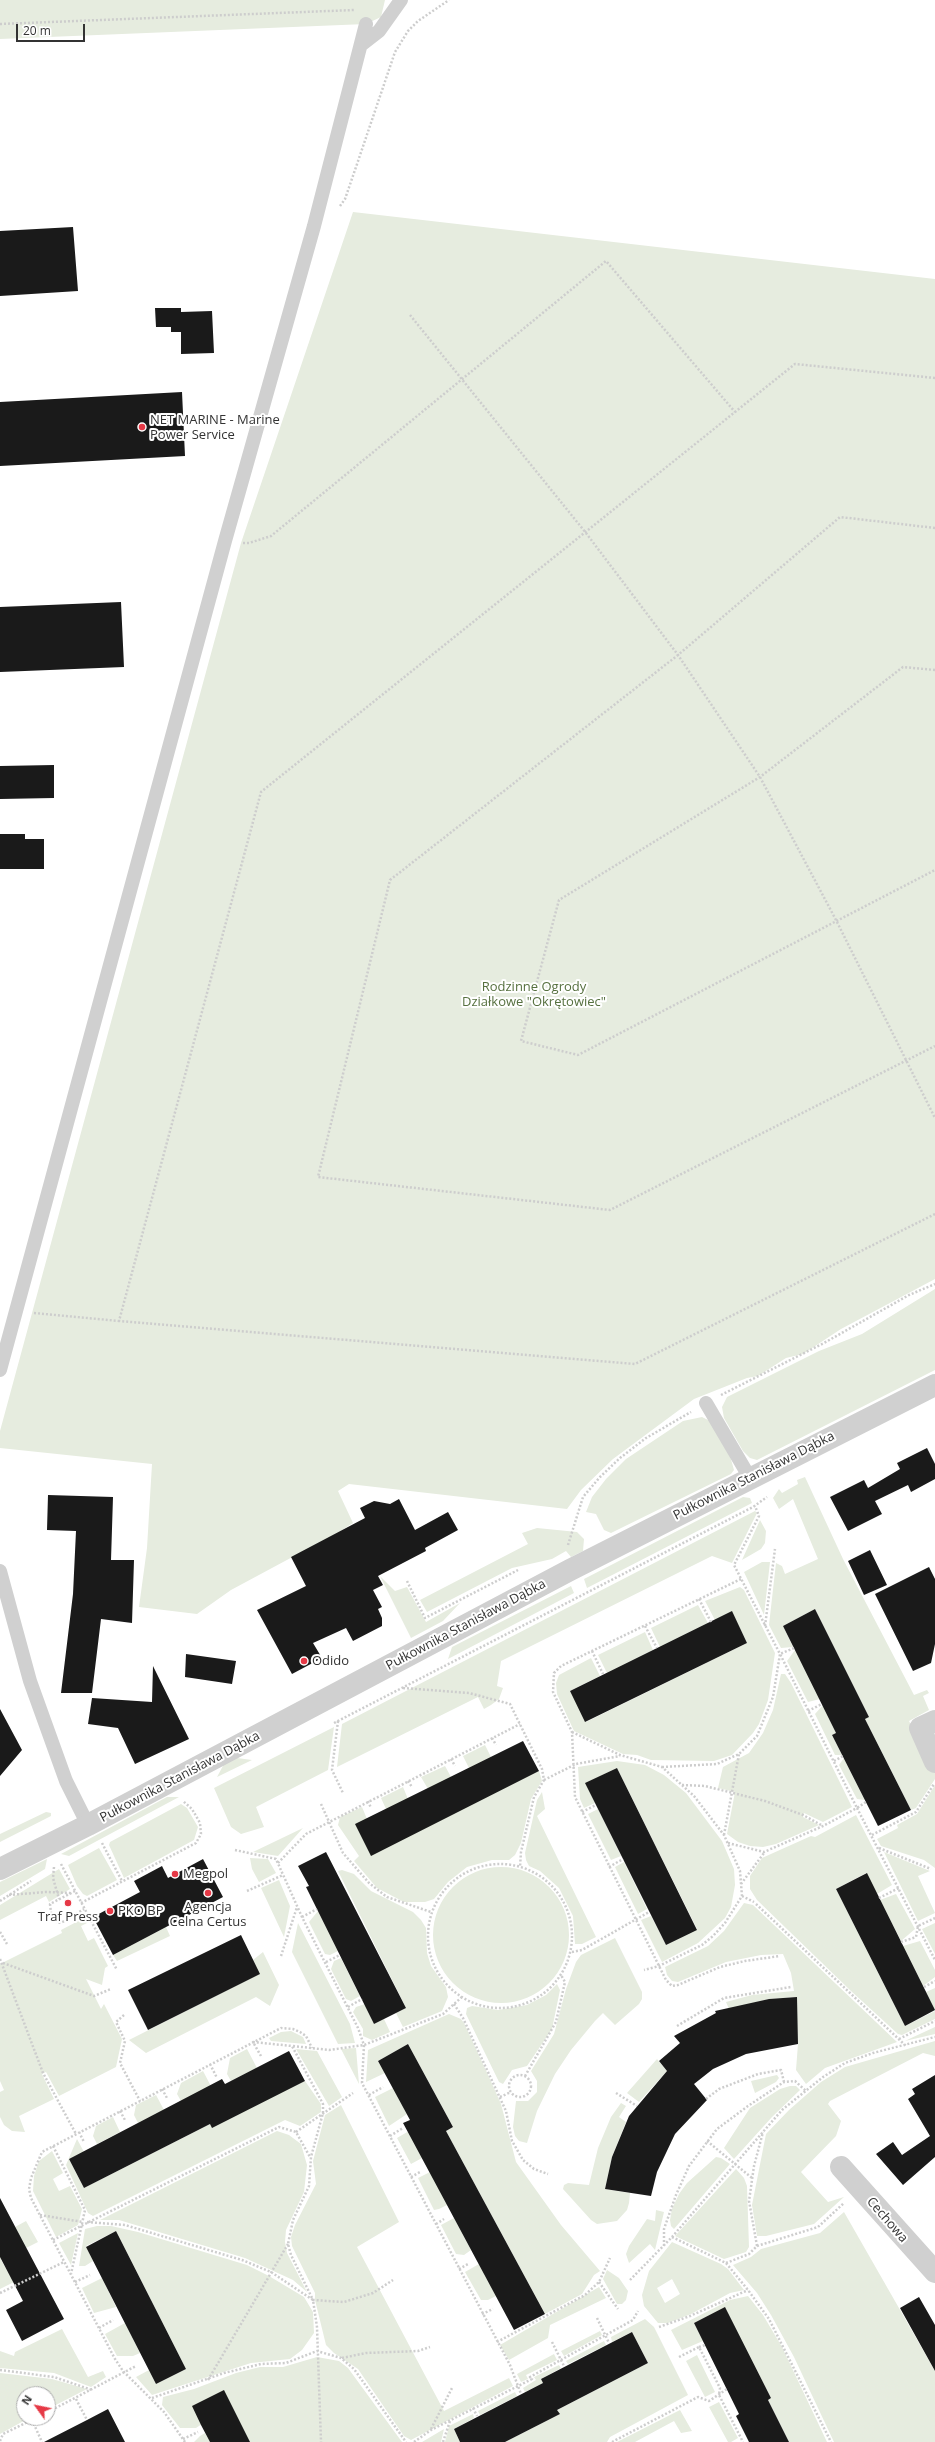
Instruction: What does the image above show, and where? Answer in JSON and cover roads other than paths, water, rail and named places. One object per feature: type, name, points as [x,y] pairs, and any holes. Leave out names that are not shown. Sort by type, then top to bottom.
[{"type":"street","name":"Pułkownika Stanisława Dąbka","points":[[0,1869],[88,1826],[503,1605],[935,1385]]},
{"type":"street","points":[[935,1721],[920,1728],[935,1762]]},
{"type":"street","name":"Cechowa","points":[[841,2167],[935,2272]]},
{"type":"lane","points":[[361,45],[379,31],[401,0]]},
{"type":"lane","points":[[0,1370],[14,1311],[225,541],[314,226],[366,24]]},
{"type":"lane","points":[[706,1403],[750,1478]]},
{"type":"lane","points":[[0,1571],[30,1681],[66,1782],[88,1826]]},
{"type":"place","name":"NET MARINE - Marine Power Service","points":[[142,427]]},
{"type":"place","name":"Odido","points":[[304,1661]]},
{"type":"place","name":"Megpol","points":[[175,1874]]},
{"type":"place","name":"Agencja Celna Certus","points":[[208,1893]]},
{"type":"place","name":"Traf Press","points":[[68,1903]]},
{"type":"place","name":"PKO BP","points":[[110,1911]]},
{"type":"park label","name":"Rodzinne Ogrody Działkowe \"Okrętowiec\"","points":[[534,994]]}]
